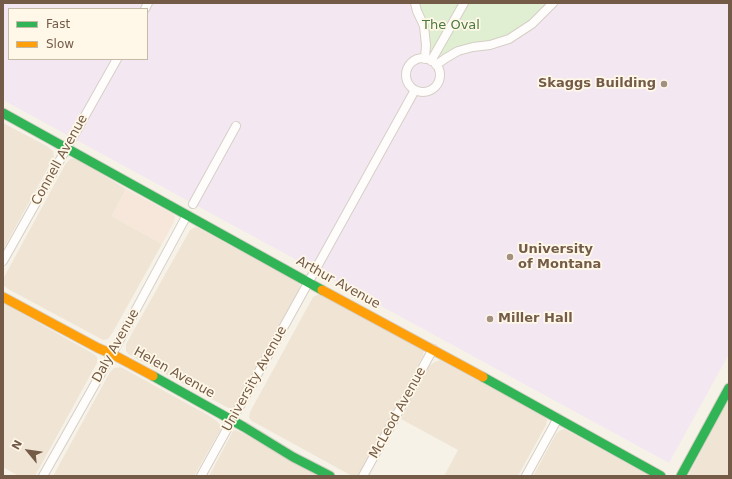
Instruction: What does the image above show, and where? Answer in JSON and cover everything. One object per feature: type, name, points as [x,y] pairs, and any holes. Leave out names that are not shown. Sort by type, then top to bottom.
[{"type":"street","points":[[415,3],[424,26],[426,45],[431,62]]},
{"type":"street","points":[[431,62],[464,3]]},
{"type":"street","points":[[431,62],[446,58],[458,51],[490,45],[509,39],[532,24],[553,3]]},
{"type":"street","points":[[420,59],[431,62],[439,69],[440,74],[438,82],[430,91],[420,92],[415,90],[408,83],[408,68],[411,64],[420,59]]},
{"type":"street","name":"Connell Avenue","points":[[3,261],[116,60]]},
{"type":"street","name":"University Avenue","points":[[202,476],[415,90]]},
{"type":"street","name":"Arthur Avenue","points":[[3,113],[661,476]]},
{"type":"street","points":[[193,204],[236,126]]},
{"type":"street","name":"Daly Avenue","points":[[43,476],[188,215]]},
{"type":"street","name":"Helen Avenue","points":[[3,297],[112,354],[232,420],[293,457],[330,476]]},
{"type":"street","name":"McLeod Avenue","points":[[363,476],[433,350]]},
{"type":"street","points":[[681,476],[729,388]]},
{"type":"street","points":[[526,476],[558,418]]},
{"type":"shaded area","name":"University of Montana","points":[[3,3],[729,3],[729,354],[669,463],[3,100]]},
{"type":"shaded area","points":[[3,123],[47,146],[53,151],[54,157],[3,250]]},
{"type":"shaded area","points":[[70,159],[77,159],[126,189],[112,216],[162,244],[113,332],[108,339],[103,340],[3,285],[3,279],[66,163]]},
{"type":"shaded area","points":[[126,189],[175,216],[174,222],[162,244],[112,216]]},
{"type":"shaded area","points":[[195,227],[298,282],[300,285],[300,291],[236,409],[232,410],[128,354],[126,351],[126,344],[190,230]]},
{"type":"shaded area","points":[[324,294],[424,350],[423,356],[358,476],[352,476],[249,418],[250,412],[313,297]]},
{"type":"shaded area","points":[[3,303],[97,357],[97,363],[35,476],[18,476],[3,467]]},
{"type":"shaded area","points":[[440,360],[544,416],[547,420],[546,425],[518,476],[444,476],[458,450],[401,419],[429,366]]},
{"type":"shaded area","points":[[121,367],[208,415],[220,425],[221,429],[194,476],[53,476],[110,372],[114,368]]},
{"type":"shaded area","points":[[729,397],[729,476],[688,476]]},
{"type":"shaded area","points":[[564,429],[650,476],[533,476],[556,434]]},
{"type":"shaded area","points":[[235,430],[319,476],[209,476],[233,431]]},
{"type":"green space","name":"The Oval","points":[[418,3],[548,3],[529,21],[507,36],[441,55],[429,48]]},
{"type":"traffic: fast","points":[[3,113],[322,290]]},
{"type":"traffic: fast","points":[[153,376],[244,427],[293,457],[330,476]]},
{"type":"traffic: fast","points":[[483,377],[661,476]]},
{"type":"traffic: fast","points":[[681,476],[729,388]]},
{"type":"traffic: slow","points":[[322,290],[483,377]]},
{"type":"traffic: slow","points":[[3,297],[153,376]]},
{"type":"place","name":"Skaggs Building","points":[[664,84]]},
{"type":"place","name":"University of Montana","points":[[510,257]]},
{"type":"place","name":"Miller Hall","points":[[490,319]]}]
